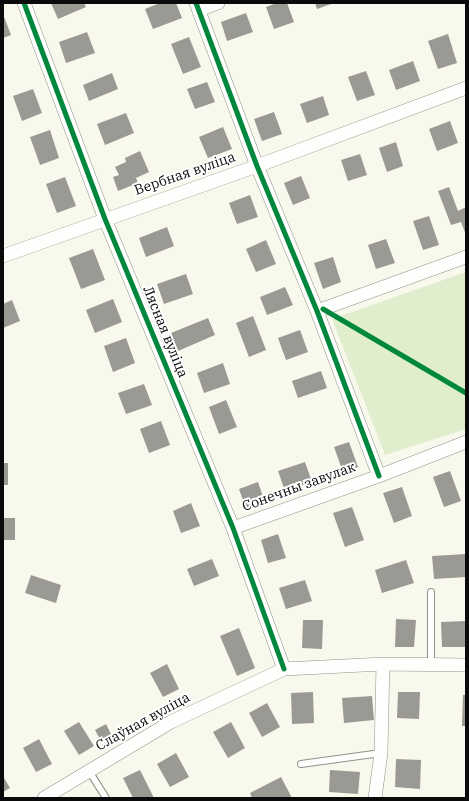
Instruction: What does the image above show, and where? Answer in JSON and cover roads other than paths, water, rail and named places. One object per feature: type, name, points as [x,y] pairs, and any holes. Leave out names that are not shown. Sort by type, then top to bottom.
[{"type":"street","name":"Лясная вуліца","points":[[24,3],[105,219],[233,528],[284,670]]},
{"type":"street","points":[[218,3],[197,6],[257,166],[318,311],[379,476]]},
{"type":"street","name":"Вербная вуліца","points":[[3,256],[257,166],[466,88]]},
{"type":"street","points":[[318,311],[466,258]]},
{"type":"street","name":"Сонечны завулак","points":[[233,528],[379,476],[466,442]]},
{"type":"street","points":[[284,670],[383,664],[466,665]]},
{"type":"street","points":[[375,798],[381,753],[383,664]]},
{"type":"street","name":"Слаўная вуліца","points":[[44,798],[171,722],[284,670]]},
{"type":"lane","points":[[430,665],[431,592]]},
{"type":"lane","points":[[301,764],[381,753]]},
{"type":"lane","points":[[90,770],[106,798]]}]
